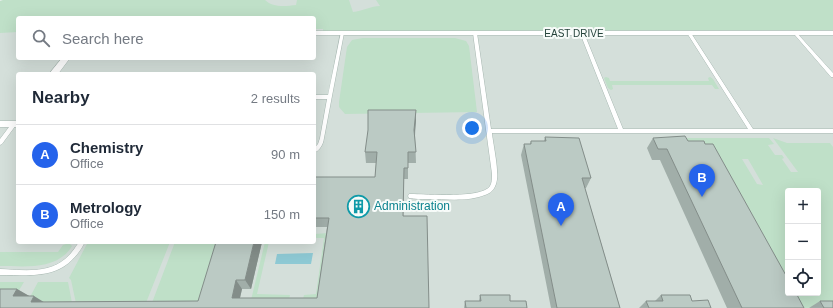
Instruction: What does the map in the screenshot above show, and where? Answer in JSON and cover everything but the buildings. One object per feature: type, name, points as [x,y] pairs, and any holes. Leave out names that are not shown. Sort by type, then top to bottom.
[{"type":"street","name":"EAST DRIVE","points":[[316,34],[833,33]]},
{"type":"street","points":[[55,72],[64,60]]},
{"type":"street","points":[[0,124],[16,123]]},
{"type":"lane","points":[[411,196],[473,196],[491,189],[494,182],[495,174],[475,33]]},
{"type":"lane","points":[[582,33],[621,131]]},
{"type":"lane","points":[[689,33],[752,131]]},
{"type":"lane","points":[[795,33],[833,76]]},
{"type":"lane","points":[[316,149],[320,145],[322,138],[342,34]]},
{"type":"lane","points":[[316,97],[330,97]]},
{"type":"lane","points":[[0,143],[16,124]]},
{"type":"lane","points":[[489,131],[833,131]]},
{"type":"lane","points":[[0,272],[46,272],[55,269],[63,266],[71,259],[81,244]]},
{"type":"shaded area","points":[[17,0],[833,0],[833,308],[0,308],[0,6]]},
{"type":"green space","points":[[265,0],[268,3],[284,6],[296,5],[297,0],[349,0],[353,12],[380,6],[376,0],[833,0],[833,30],[323,31],[323,29],[316,29],[316,16],[16,16],[16,32],[0,33],[0,1]]},
{"type":"green space","points":[[363,38],[455,38],[466,41],[469,46],[477,112],[345,114],[339,107],[339,102],[347,47],[352,40]]},
{"type":"green space","points":[[710,77],[719,89],[715,89],[712,85],[612,85],[613,89],[611,90],[608,88],[604,78],[609,78],[610,81],[709,81],[708,78]]},
{"type":"green space","points":[[673,138],[769,138],[774,144],[768,145],[775,155],[782,155],[784,158],[782,159],[791,172],[798,172],[773,138],[787,143],[830,143],[833,147],[833,308],[786,308]],"holes":[[[742,159],[748,159],[763,185],[757,184]]]},
{"type":"green space","points":[[329,233],[320,299],[303,299],[304,295],[316,294],[324,238],[316,238],[316,234]]},
{"type":"green space","points":[[70,244],[72,246],[66,254],[58,260],[49,263],[29,266],[0,266],[0,252],[58,252],[63,245]]},
{"type":"green space","points":[[87,244],[169,244],[144,308],[77,308],[71,280],[69,278]]},
{"type":"green space","points":[[174,244],[224,244],[206,308],[150,308]]},
{"type":"green space","points":[[265,244],[269,244],[257,294],[290,295],[289,300],[251,300]]},
{"type":"green space","points":[[0,282],[24,282],[15,297],[0,299]]},
{"type":"green space","points":[[38,282],[68,282],[73,308],[45,308],[30,297]]},
{"type":"water","points":[[313,253],[311,264],[275,264],[277,254]]},
{"type":"place","name":"Metrology","points":[[702,197]]},
{"type":"place","name":"Administration","points":[[359,206]]},
{"type":"place","name":"Chemistry","points":[[561,226]]}]
